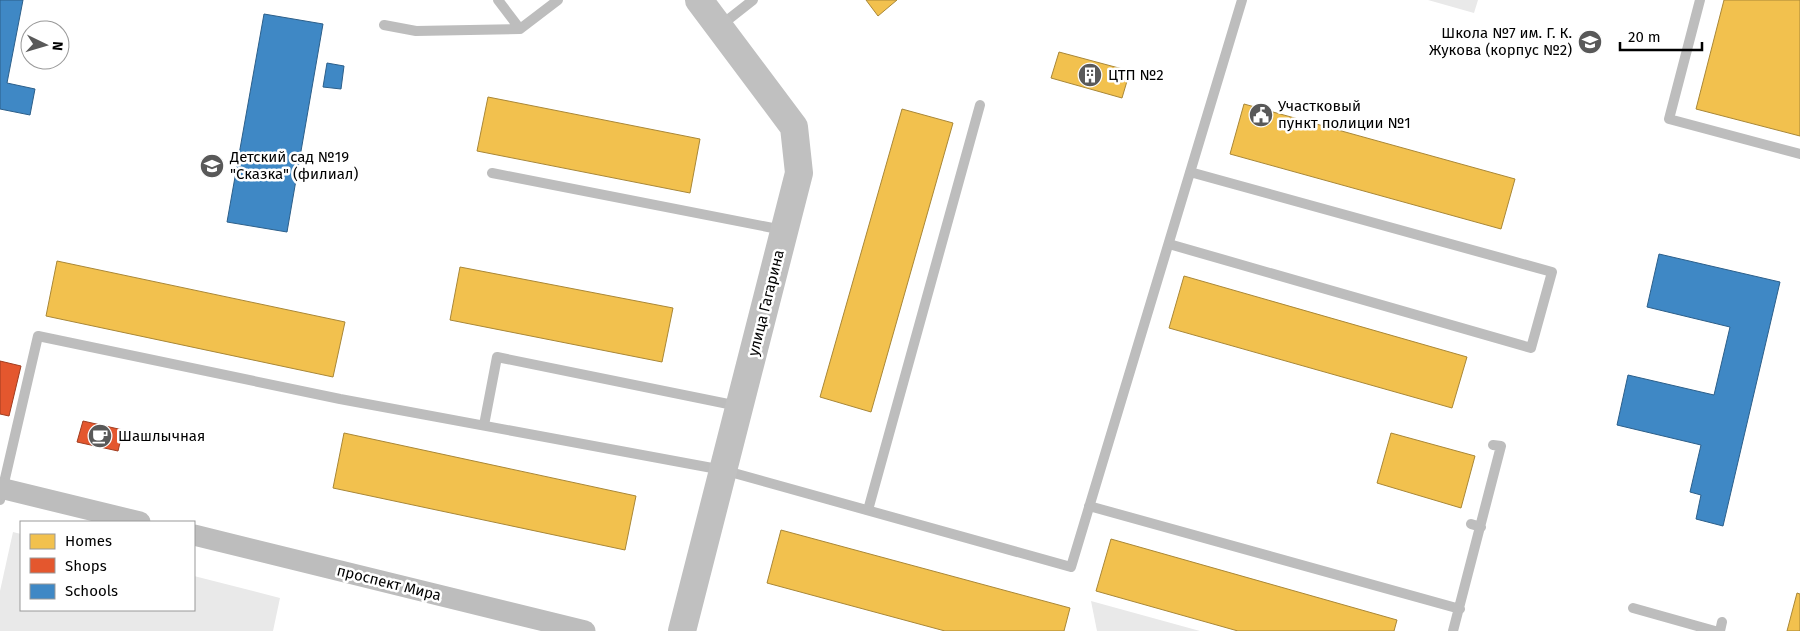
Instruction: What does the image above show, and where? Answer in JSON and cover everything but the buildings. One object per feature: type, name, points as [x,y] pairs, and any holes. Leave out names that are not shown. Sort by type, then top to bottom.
[{"type":"street","name":"улица Гагарина","points":[[682,631],[799,173],[794,128],[699,0]]},
{"type":"street","points":[[1,492],[135,521]]},
{"type":"street","name":"проспект Мира","points":[[195,536],[584,631]]},
{"type":"lane","points":[[498,0],[520,29]]},
{"type":"lane","points":[[384,25],[416,31],[520,29],[558,0]]},
{"type":"lane","points":[[719,26],[753,0]]},
{"type":"lane","points":[[1,492],[38,336],[340,399],[723,470],[1071,567],[1242,0]]},
{"type":"lane","points":[[1700,0],[1669,119],[1800,154]]},
{"type":"lane","points":[[868,510],[980,105]]},
{"type":"lane","points":[[1168,244],[1531,348],[1552,272],[1190,172]]},
{"type":"lane","points":[[492,173],[784,230]]},
{"type":"lane","points":[[484,425],[497,357],[739,406]]},
{"type":"lane","points":[[1454,631],[1476,526],[1501,446],[1493,445]]},
{"type":"lane","points":[[1089,506],[1460,609]]},
{"type":"lane","points":[[1633,608],[1715,631]]},
{"type":"shaded area","points":[[1428,0],[1478,0],[1474,13]]},
{"type":"shaded area","points":[[13,532],[20,534],[20,611],[195,611],[195,576],[280,598],[273,631],[0,631],[0,591]]},
{"type":"shaded area","points":[[1091,601],[1200,631],[1097,631]]},
{"type":"place","name":"Школа №7 им. Г. К. Жукова (корпус №2)","points":[[1590,42]]},
{"type":"place","name":"ЦТП №2","points":[[1090,75]]},
{"type":"place","name":"Участковый пункт полиции №1","points":[[1261,115]]},
{"type":"place","name":"Детский сад №19 \"Сказка\" (филиал)","points":[[212,166]]},
{"type":"place","name":"Шашлычная","points":[[100,436]]}]
